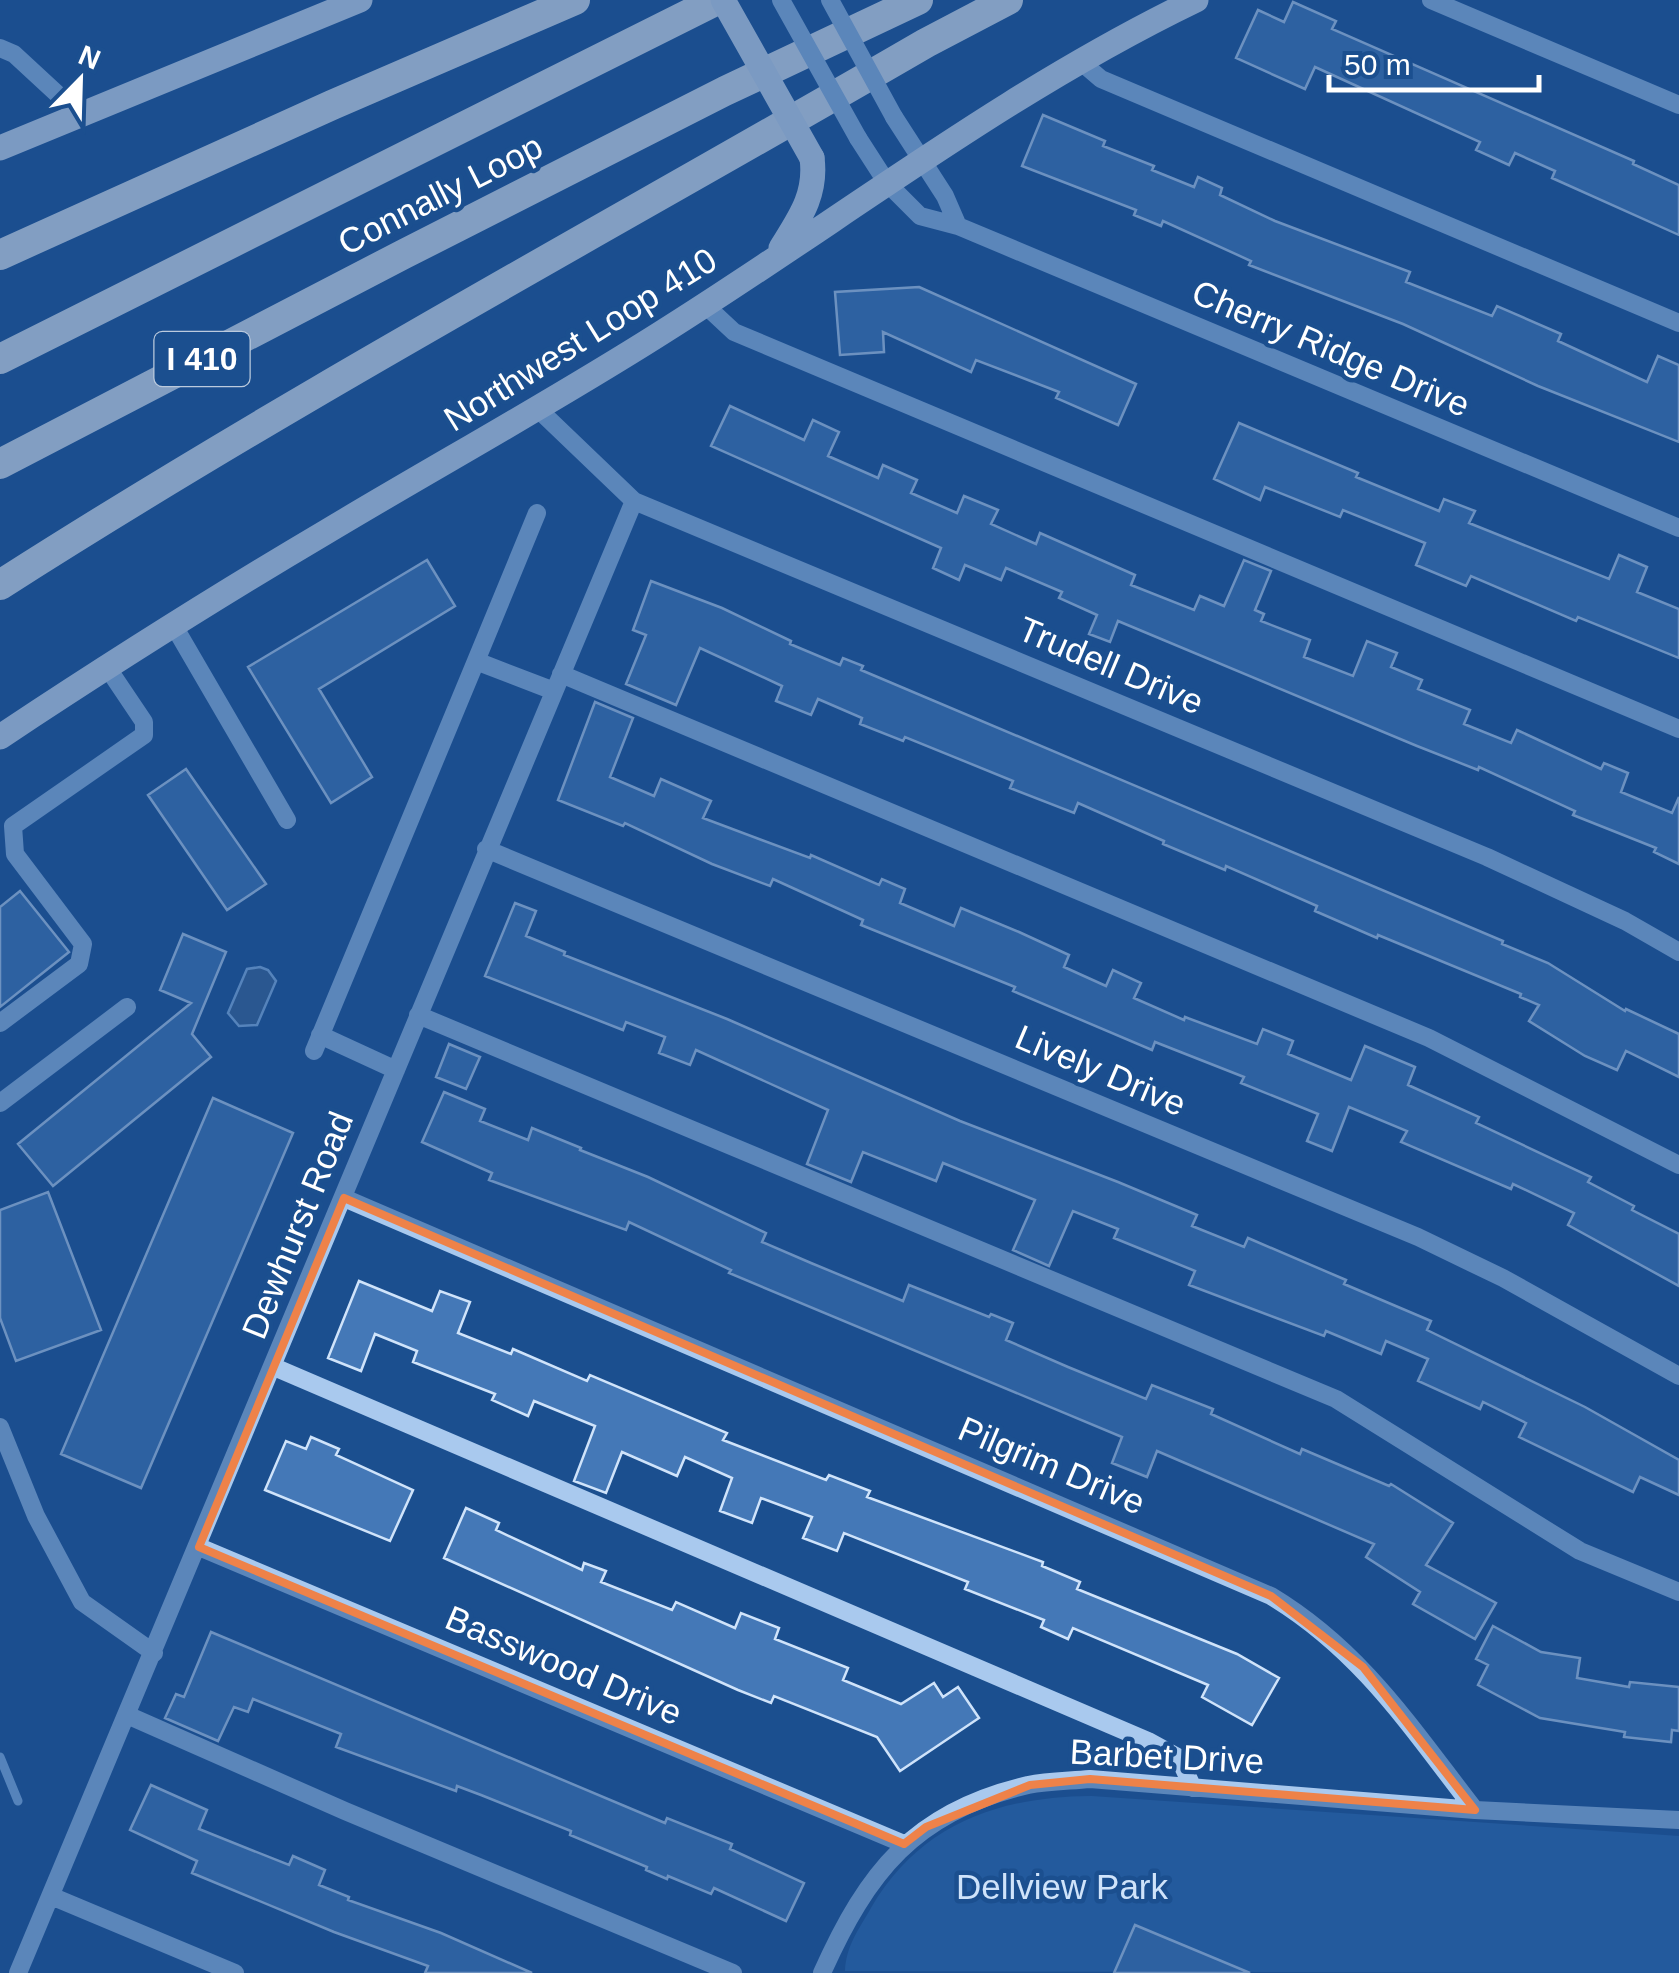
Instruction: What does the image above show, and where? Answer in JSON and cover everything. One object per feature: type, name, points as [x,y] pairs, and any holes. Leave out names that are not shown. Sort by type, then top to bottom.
[{"type":"highway","points":[[0,254],[575,0]]},
{"type":"highway","name":"Connally Loop","points":[[5,356],[720,0]]},
{"type":"highway","name":"Connally Loop","points":[[0,464],[725,91],[918,0]]},
{"type":"highway","points":[[0,585],[318,390],[1008,0]]},
{"type":"main road","points":[[0,148],[360,0]]},
{"type":"main road","points":[[720,0],[812,158],[815,178],[807,206],[775,257]]},
{"type":"main road","name":"Northwest Loop 410","points":[[0,737],[326,532],[538,410],[920,160],[1080,61],[1196,0]]},
{"type":"street","name":"Cherry Ridge Drive","points":[[781,0],[858,138],[887,183],[920,216],[958,226],[1679,528]]},
{"type":"street","points":[[830,0],[958,226]]},
{"type":"street","points":[[1431,0],[1679,105]]},
{"type":"street","points":[[0,48],[14,54],[80,115]]},
{"type":"street","points":[[1080,61],[1100,79],[1679,323]]},
{"type":"street","points":[[704,304],[734,332],[1679,730]]},
{"type":"street","name":"Trudell Drive","points":[[538,410],[634,502],[1487,857],[1624,921],[1679,952]]},
{"type":"street","name":"Dewhurst Road","points":[[18,1973],[634,502]]},
{"type":"street","points":[[396,1070],[317,1043],[537,513]]},
{"type":"street","points":[[174,626],[287,820]]},
{"type":"street","points":[[476,661],[558,682],[1428,1038],[1679,1164]]},
{"type":"street","points":[[0,1023],[79,964],[83,944],[8,860],[13,826],[144,734],[144,722],[107,667]]},
{"type":"street","name":"Lively Drive","points":[[486,849],[1418,1238],[1503,1278],[1679,1376]]},
{"type":"street","points":[[0,1103],[126,1007]]},
{"type":"street","points":[[418,1015],[1336,1399],[1580,1550],[1679,1592]]},
{"type":"street","name":"Pilgrim Drive","points":[[344,1198],[1271,1596],[1306,1617],[1363,1667],[1475,1810]]},
{"type":"street","points":[[274,1367],[1148,1742],[1179,1758],[1193,1788]]},
{"type":"street","points":[[0,1426],[36,1516],[82,1602],[154,1653]]},
{"type":"street","name":"Basswood Drive","points":[[199,1546],[904,1844]]},
{"type":"street","points":[[127,1715],[733,1973]]},
{"type":"street","name":"Barbet Drive","points":[[822,1973],[845,1920],[875,1875],[904,1844],[926,1827],[976,1802],[1030,1784],[1090,1779],[1475,1810]]},
{"type":"street","points":[[1475,1810],[1679,1820]]},
{"type":"street","points":[[50,1896],[234,1973]]},
{"type":"highlighted area","points":[[344,1198],[1271,1596],[1363,1667],[1475,1810],[1090,1779],[1030,1785],[926,1827],[904,1844],[199,1547]]},
{"type":"green space","name":"Dellview Park","points":[[1091,1796],[1679,1836],[1679,1973],[845,1971],[854,1938],[871,1908],[913,1855],[938,1836],[993,1810],[1024,1802]]},
{"type":"shaded area","points":[[247,969],[268,970],[276,981],[257,1025],[239,1026],[228,1013]]},
{"type":"building","points":[[1293,2],[1336,21],[1332,29],[1634,161],[1633,164],[1679,185],[1679,235],[1552,178],[1555,171],[1515,153],[1509,165],[1476,150],[1480,142],[1315,67],[1305,89],[1236,58],[1258,10],[1284,22]]},
{"type":"building","points":[[1043,115],[1105,141],[1103,146],[1154,166],[1152,170],[1194,187],[1198,177],[1222,188],[1220,195],[1275,221],[1410,272],[1406,282],[1492,316],[1497,306],[1561,334],[1558,341],[1647,382],[1658,356],[1679,365],[1679,442],[1538,386],[1403,324],[1249,265],[1251,261],[1163,221],[1161,226],[1134,215],[1136,210],[1022,166]]},
{"type":"building","points":[[919,287],[1136,384],[1118,425],[1056,398],[1059,392],[976,360],[971,372],[883,332],[884,352],[840,355],[835,292]]},
{"type":"building","points":[[730,406],[804,440],[813,420],[839,432],[828,456],[878,478],[883,465],[917,480],[911,493],[957,513],[964,496],[998,510],[991,524],[1036,544],[1040,533],[1135,575],[1131,585],[1194,610],[1200,596],[1224,606],[1244,560],[1271,571],[1255,610],[1264,614],[1261,621],[1310,640],[1304,657],[1353,676],[1367,641],[1397,653],[1391,667],[1422,680],[1418,689],[1470,710],[1464,724],[1511,743],[1517,730],[1601,769],[1604,763],[1628,773],[1621,792],[1672,813],[1679,797],[1679,864],[1654,852],[1656,848],[1573,815],[1575,811],[1479,767],[1478,770],[1417,746],[1118,621],[1110,642],[1089,634],[1097,615],[1059,598],[1062,592],[1006,568],[1001,580],[965,565],[959,580],[933,568],[941,548],[711,446]]},
{"type":"building","points":[[1239,423],[1439,511],[1444,499],[1475,511],[1469,523],[1609,579],[1619,555],[1647,567],[1637,592],[1679,609],[1679,658],[1578,617],[1576,621],[1471,576],[1466,586],[1416,565],[1425,543],[1343,510],[1340,517],[1265,487],[1260,500],[1214,479]]},
{"type":"building","points":[[427,560],[455,606],[319,689],[372,777],[331,803],[248,667]]},
{"type":"building","points":[[651,581],[722,608],[840,665],[843,658],[863,666],[861,670],[1503,941],[1502,944],[1548,963],[1625,1011],[1679,1034],[1679,1077],[1626,1051],[1617,1070],[1585,1056],[1529,1021],[1539,1005],[1520,997],[1521,994],[1378,935],[1377,938],[1315,911],[1317,906],[1226,866],[1225,870],[1163,844],[1164,841],[1078,803],[1074,813],[1010,788],[1013,781],[905,737],[903,741],[860,724],[862,718],[818,699],[811,715],[776,701],[782,686],[700,648],[676,705],[626,684],[646,635],[633,630]]},
{"type":"building","points":[[595,702],[633,718],[610,777],[654,796],[661,779],[711,801],[703,818],[810,858],[811,855],[879,885],[882,879],[905,889],[900,903],[954,926],[961,908],[1019,932],[1069,955],[1064,967],[1106,986],[1113,970],[1141,983],[1134,998],[1184,1020],[1185,1017],[1257,1044],[1263,1029],[1293,1041],[1288,1054],[1351,1080],[1365,1046],[1415,1067],[1408,1085],[1479,1117],[1476,1123],[1591,1177],[1588,1182],[1679,1234],[1679,1286],[1568,1225],[1574,1213],[1513,1184],[1511,1189],[1401,1142],[1407,1131],[1349,1107],[1332,1151],[1307,1141],[1318,1114],[1241,1083],[1244,1077],[1155,1042],[1152,1050],[1013,991],[1015,987],[861,925],[863,920],[773,879],[770,886],[625,823],[623,826],[558,800]]},
{"type":"building","points":[[186,769],[266,884],[227,910],[148,795]]},
{"type":"building","points":[[20,891],[69,952],[0,1007],[0,907]]},
{"type":"building","points":[[515,903],[536,911],[526,936],[565,952],[564,955],[727,1019],[960,1121],[1197,1215],[1192,1226],[1244,1247],[1248,1238],[1431,1321],[1427,1330],[1585,1407],[1679,1460],[1679,1495],[1640,1477],[1633,1492],[1519,1437],[1526,1423],[1483,1402],[1480,1409],[1418,1381],[1428,1359],[1386,1341],[1381,1354],[1326,1331],[1324,1336],[1189,1285],[1195,1271],[1114,1238],[1118,1229],[1073,1211],[1049,1266],[1013,1250],[1035,1200],[943,1163],[936,1181],[863,1152],[851,1182],[807,1164],[828,1110],[696,1050],[690,1065],[659,1053],[665,1037],[626,1022],[623,1030],[485,976]]},
{"type":"building","points":[[183,934],[226,952],[192,1034],[211,1057],[53,1186],[18,1144],[191,1003],[160,990]]},
{"type":"building","points":[[449,1044],[480,1057],[466,1089],[436,1077]]},
{"type":"building","points":[[444,1092],[485,1109],[480,1121],[528,1140],[532,1128],[581,1148],[766,1233],[762,1242],[811,1263],[903,1301],[909,1285],[989,1317],[991,1314],[1013,1323],[1006,1340],[1068,1367],[1146,1399],[1152,1385],[1213,1409],[1211,1414],[1300,1454],[1302,1449],[1391,1484],[1453,1523],[1426,1565],[1496,1603],[1475,1639],[1413,1604],[1420,1592],[1366,1557],[1374,1544],[1157,1451],[1147,1477],[1112,1463],[1122,1437],[729,1273],[731,1270],[629,1222],[626,1230],[489,1180],[492,1173],[422,1142]]},
{"type":"building","points":[[213,1098],[293,1133],[141,1488],[61,1454]]},
{"type":"building","points":[[48,1192],[101,1330],[16,1361],[0,1318],[0,1210]]},
{"type":"building","points":[[359,1281],[432,1311],[440,1291],[470,1302],[458,1333],[511,1354],[513,1349],[587,1381],[590,1375],[727,1433],[723,1440],[826,1480],[829,1475],[870,1491],[867,1497],[1043,1562],[1042,1566],[1080,1582],[1077,1589],[1237,1654],[1279,1678],[1252,1725],[1202,1697],[1208,1685],[1073,1628],[1068,1639],[1041,1627],[1044,1620],[965,1589],[968,1582],[844,1533],[837,1551],[803,1538],[812,1517],[761,1498],[752,1523],[720,1511],[732,1478],[685,1457],[677,1476],[622,1452],[606,1493],[574,1481],[595,1426],[534,1401],[528,1416],[492,1400],[495,1394],[413,1362],[417,1351],[375,1334],[361,1371],[328,1358]]},
{"type":"building","points":[[311,1437],[339,1449],[336,1455],[413,1490],[390,1541],[265,1490],[286,1441],[306,1449]]},
{"type":"building","points":[[466,1508],[499,1523],[496,1530],[582,1570],[584,1563],[606,1571],[601,1582],[672,1610],[676,1602],[735,1628],[741,1613],[779,1628],[775,1639],[848,1668],[843,1680],[901,1704],[934,1683],[943,1697],[958,1687],[979,1718],[900,1771],[877,1737],[774,1696],[771,1703],[738,1690],[444,1558]]},
{"type":"building","points":[[1493,1626],[1541,1652],[1580,1658],[1577,1678],[1629,1687],[1630,1682],[1679,1687],[1679,1731],[1672,1730],[1671,1742],[1624,1737],[1625,1732],[1540,1718],[1478,1685],[1488,1665],[1476,1659]]},
{"type":"building","points":[[211,1632],[665,1823],[667,1818],[732,1844],[730,1849],[804,1883],[786,1921],[714,1888],[711,1894],[668,1876],[667,1879],[570,1835],[571,1831],[481,1795],[457,1786],[456,1791],[336,1747],[341,1734],[253,1699],[248,1712],[234,1707],[218,1741],[165,1718],[176,1694],[184,1697]]},
{"type":"building","points":[[151,1785],[207,1810],[199,1829],[289,1865],[293,1856],[325,1870],[319,1885],[349,1897],[348,1900],[441,1933],[532,1973],[425,1973],[428,1966],[192,1873],[197,1861],[130,1830]]},
{"type":"building","points":[[1135,1925],[1250,1973],[1114,1973]]},
{"type":"waterway","points":[[0,1757],[18,1801]]}]
